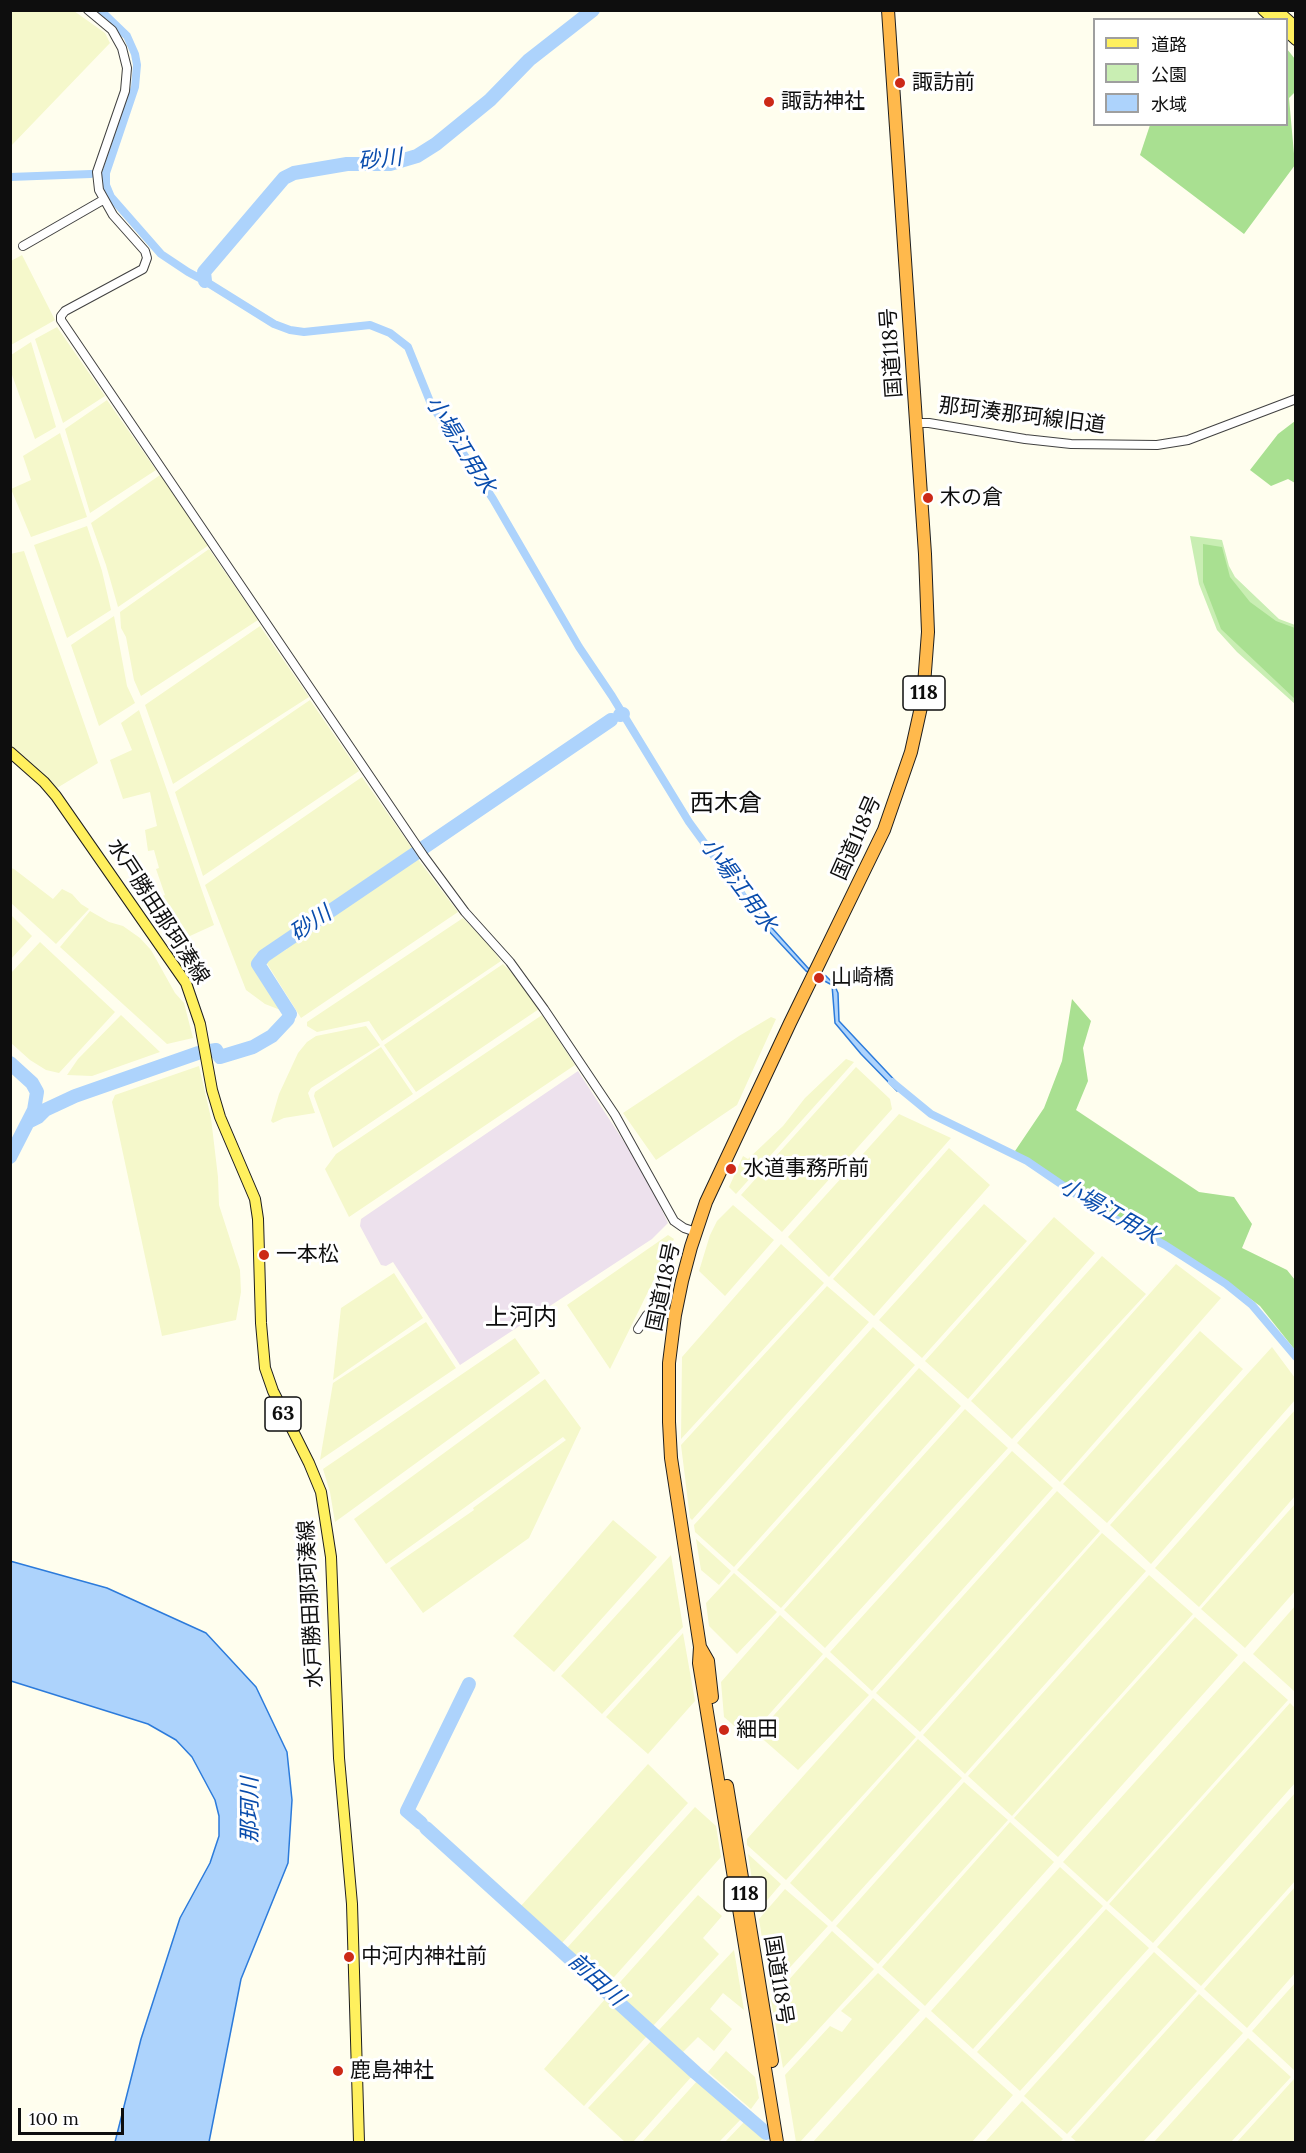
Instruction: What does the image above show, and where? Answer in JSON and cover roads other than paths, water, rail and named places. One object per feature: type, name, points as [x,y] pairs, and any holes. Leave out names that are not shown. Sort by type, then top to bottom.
[{"type":"highway","name":"国道118号","points":[[777,2142],[699,1663],[700,1647],[671,1458],[668,1389],[675,1315],[696,1232],[724,1162],[885,830],[911,752],[923,698],[928,632],[888,10]]},
{"type":"highway","name":"国道118号","points":[[700,1647],[708,1661],[785,2142]]},
{"type":"main road","name":"水戸勝田那珂湊線","points":[[10,752],[44,782],[56,796],[186,983],[200,1024],[212,1090],[220,1117],[255,1199],[258,1219],[261,1323],[265,1368],[273,1391],[321,1492],[331,1557],[339,1758],[352,1904],[358,2142]]},
{"type":"street","points":[[88,10],[112,30],[123,48],[127,68],[125,91],[98,172],[99,190],[113,215],[145,251],[147,258],[143,269],[65,311],[61,320],[423,855],[465,912],[510,962],[544,1009],[615,1115],[674,1221],[696,1232]]},
{"type":"street","points":[[23,246],[103,200]]},
{"type":"street","name":"那珂湊那珂線旧道","points":[[916,423],[1071,444],[1157,445],[1188,440],[1296,399]]},
{"type":"street","points":[[638,1329],[645,1317],[650,1314],[675,1315]]},
{"type":"water","points":[[741,888],[755,909],[808,968],[826,976],[834,984],[838,993],[839,1021],[901,1087],[897,1091],[835,1023],[832,985],[806,971],[751,912],[737,891]]},
{"type":"water","name":"那珂川","points":[[10,1561],[107,1588],[206,1633],[256,1687],[287,1752],[292,1800],[288,1863],[241,1979],[209,2142],[115,2142],[141,2039],[180,1918],[210,1863],[219,1836],[219,1816],[215,1800],[192,1757],[176,1740],[148,1724],[11,1681]]},
{"type":"waterway","name":"小場江用水","points":[[100,10],[127,36],[137,65],[135,87],[106,173],[106,185],[111,197],[161,254],[274,324],[304,332],[370,325],[390,333],[408,347],[431,404],[493,499],[579,647],[612,696],[689,822],[743,896]]},
{"type":"waterway","name":"砂川","points":[[205,281],[204,272],[284,178],[294,173],[347,164],[390,164],[417,156],[436,144],[490,100],[529,60],[593,10]]},
{"type":"waterway","points":[[10,177],[91,174]]},
{"type":"waterway","name":"砂川","points":[[423,848],[611,720]]},
{"type":"waterway","name":"砂川","points":[[290,1014],[258,964],[264,956],[416,853]]},
{"type":"waterway","name":"砂川","points":[[210,1051],[216,1050],[220,1057],[253,1047],[272,1036],[288,1019]]},
{"type":"waterway","name":"砂川","points":[[28,1122],[45,1110],[75,1096],[198,1053]]},
{"type":"waterway","points":[[10,1063],[32,1083],[37,1092],[34,1110],[10,1157]]},
{"type":"waterway","name":"小場江用水","points":[[892,1082],[931,1114],[1027,1161],[1102,1212],[1165,1245],[1226,1284],[1252,1305],[1296,1357]]},
{"type":"waterway","name":"前田川","points":[[421,1823],[407,1811],[469,1684]]},
{"type":"waterway","name":"前田川","points":[[426,1828],[696,2073],[766,2133]]},
{"type":"place","name":"諏訪前","points":[[900,83]]},
{"type":"place","name":"諏訪神社","points":[[769,102]]},
{"type":"place","name":"木の倉","points":[[928,498]]},
{"type":"place","name":"山崎橋","points":[[819,978]]},
{"type":"place","name":"水道事務所前","points":[[731,1169]]},
{"type":"place","name":"一本松","points":[[264,1255]]},
{"type":"place","name":"細田","points":[[724,1730]]},
{"type":"place","name":"中河内神社前","points":[[349,1957]]},
{"type":"place","name":"鹿島神社","points":[[338,2071]]},
{"type":"district","name":"西木倉","points":[[726,804]]},
{"type":"district","name":"上河内","points":[[521,1318]]}]
